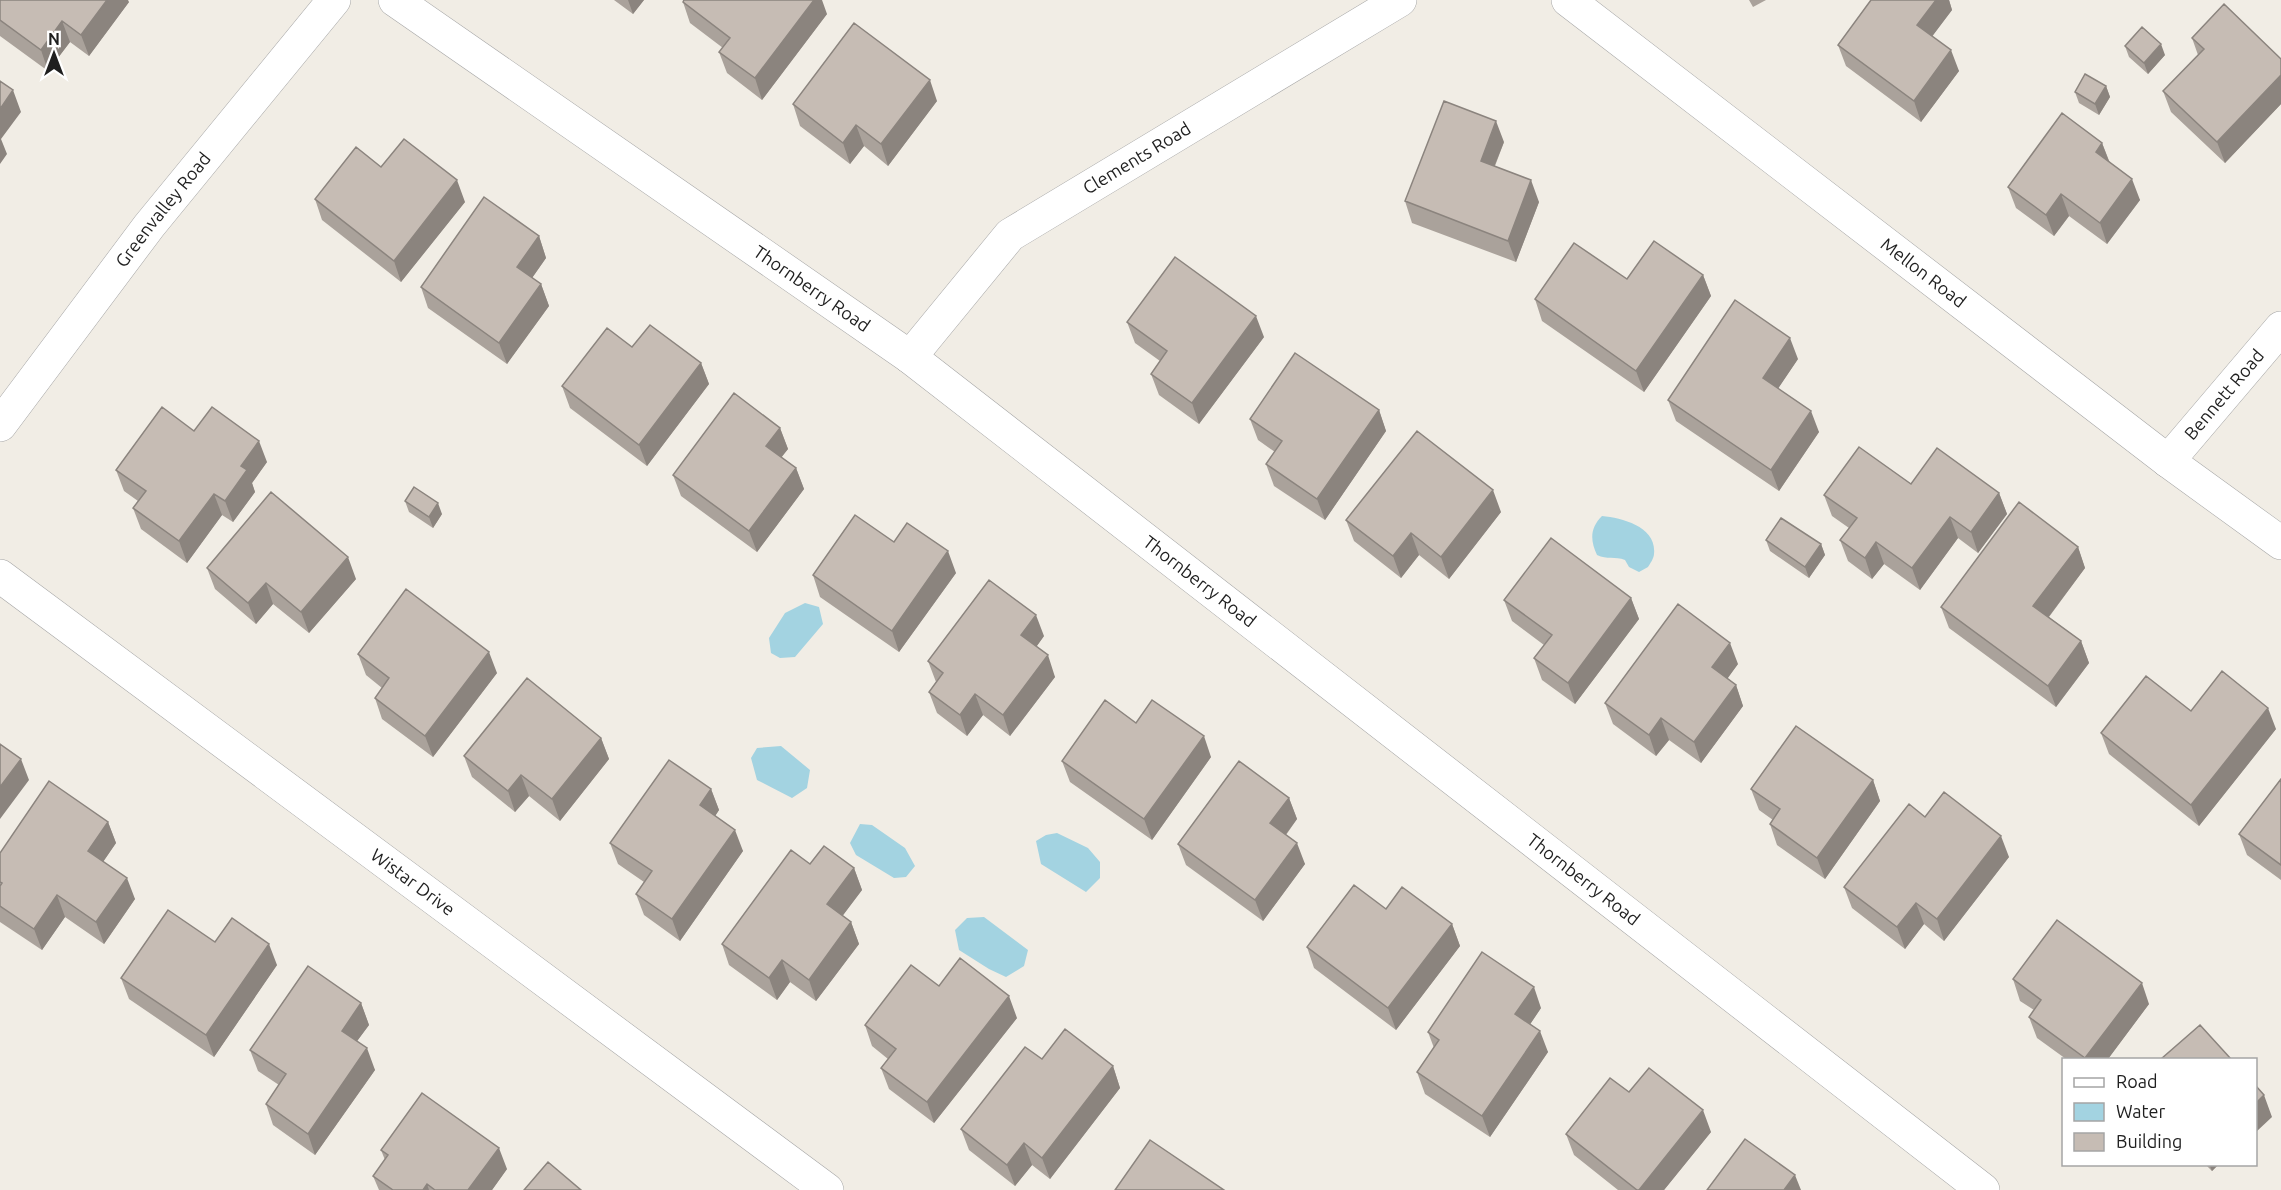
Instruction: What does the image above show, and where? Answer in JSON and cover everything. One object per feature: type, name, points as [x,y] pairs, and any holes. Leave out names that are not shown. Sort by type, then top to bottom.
[{"type":"street","name":"Greenvalley Road","points":[[0,425],[148,226],[334,0]]},
{"type":"street","name":"Thornberry Road","points":[[395,0],[910,357],[1983,1190]]},
{"type":"street","name":"Clements Road","points":[[910,357],[1010,235],[1400,0]]},
{"type":"street","name":"Mellon Road","points":[[1568,0],[2168,461],[2281,543]]},
{"type":"street","name":"Bennett Road","points":[[2168,461],[2281,328]]},
{"type":"street","name":"Wistar Drive","points":[[0,576],[827,1190]]},
{"type":"water","points":[[1602,516],[1628,522],[1650,537],[1654,556],[1648,567],[1639,572],[1629,567],[1625,560],[1597,555],[1592,534]]},
{"type":"water","points":[[805,603],[819,607],[823,624],[795,657],[780,658],[771,653],[769,638],[785,613]]},
{"type":"water","points":[[781,746],[810,770],[807,788],[792,798],[757,780],[751,758],[757,748]]},
{"type":"water","points":[[860,824],[872,825],[905,848],[915,866],[906,877],[894,878],[856,855],[850,843]]},
{"type":"water","points":[[1057,833],[1088,848],[1100,862],[1100,878],[1086,892],[1041,864],[1036,841],[1046,835]]},
{"type":"water","points":[[984,917],[1028,950],[1024,966],[1006,977],[959,950],[955,930],[967,918]]},
{"type":"building","points":[[0,0],[107,0],[81,35],[62,21],[41,50],[0,20]]},
{"type":"building","points":[[684,0],[814,0],[755,78],[719,52],[730,38],[683,2]]},
{"type":"building","points":[[1871,0],[1936,0],[1917,25],[1951,50],[1914,101],[1838,45]]},
{"type":"building","points":[[2224,4],[2281,59],[2281,75],[2217,142],[2163,91],[2204,49],[2192,38]]},
{"type":"building","points":[[854,23],[930,80],[881,144],[856,125],[843,143],[793,104]]},
{"type":"building","points":[[2142,27],[2161,44],[2144,63],[2125,46]]},
{"type":"building","points":[[2085,74],[2106,86],[2095,104],[2075,92]]},
{"type":"building","points":[[0,81],[13,90],[0,109]]},
{"type":"building","points":[[1444,101],[1496,121],[1481,161],[1531,180],[1508,241],[1405,201]]},
{"type":"building","points":[[2062,113],[2102,143],[2096,152],[2132,179],[2100,223],[2061,194],[2046,215],[2008,187]]},
{"type":"building","points":[[404,139],[457,180],[394,261],[315,199],[356,147],[381,167]]},
{"type":"building","points":[[484,197],[539,236],[517,267],[541,284],[499,343],[421,287]]},
{"type":"building","points":[[1654,241],[1703,275],[1636,371],[1535,299],[1574,243],[1627,279]]},
{"type":"building","points":[[1175,257],[1256,316],[1192,403],[1151,374],[1167,351],[1127,322]]},
{"type":"building","points":[[1735,300],[1790,338],[1763,378],[1811,411],[1771,470],[1668,400]]},
{"type":"building","points":[[650,325],[701,363],[639,445],[562,386],[607,328],[632,347]]},
{"type":"building","points":[[1295,353],[1379,410],[1317,499],[1266,464],[1282,441],[1250,419]]},
{"type":"building","points":[[734,393],[780,428],[766,446],[796,468],[749,531],[673,475]]},
{"type":"building","points":[[162,407],[194,431],[212,407],[259,441],[241,466],[247,470],[225,501],[214,494],[179,541],[133,508],[146,491],[116,470]]},
{"type":"building","points":[[1417,431],[1493,490],[1441,557],[1411,533],[1393,556],[1346,520]]},
{"type":"building","points":[[1859,447],[1911,484],[1937,448],[1999,493],[1971,532],[1950,517],[1912,568],[1876,542],[1865,558],[1840,540],[1857,518],[1824,495]]},
{"type":"building","points":[[414,487],[438,503],[429,517],[405,501]]},
{"type":"building","points":[[271,492],[348,557],[301,612],[266,583],[248,603],[207,568]]},
{"type":"building","points":[[2019,502],[2078,547],[2033,606],[2081,641],[2048,686],[1941,607]]},
{"type":"building","points":[[855,515],[894,542],[907,523],[948,551],[892,631],[813,575]]},
{"type":"building","points":[[1781,518],[1821,544],[1805,567],[1766,540]]},
{"type":"building","points":[[1551,538],[1631,598],[1568,683],[1534,658],[1552,635],[1504,600]]},
{"type":"building","points":[[989,580],[1036,615],[1021,635],[1048,655],[1003,715],[975,694],[960,715],[929,692],[943,673],[928,661]]},
{"type":"building","points":[[406,589],[489,652],[425,736],[375,698],[389,678],[358,654]]},
{"type":"building","points":[[1678,604],[1730,643],[1712,667],[1736,685],[1694,742],[1661,718],[1649,735],[1605,703]]},
{"type":"building","points":[[2222,671],[2268,708],[2191,805],[2101,733],[2146,676],[2191,711]]},
{"type":"building","points":[[527,678],[601,738],[552,799],[521,775],[508,791],[464,756]]},
{"type":"building","points":[[1105,700],[1136,723],[1152,700],[1204,736],[1144,819],[1062,761]]},
{"type":"building","points":[[1796,726],[1873,780],[1817,858],[1770,824],[1780,809],[1751,789]]},
{"type":"building","points":[[0,744],[21,759],[0,787]]},
{"type":"building","points":[[669,760],[711,789],[700,805],[735,830],[672,919],[636,894],[652,871],[610,843]]},
{"type":"building","points":[[1239,761],[1289,798],[1270,823],[1297,843],[1255,900],[1178,844]]},
{"type":"building","points":[[2281,779],[2281,865],[2239,834]]},
{"type":"building","points":[[49,781],[108,822],[88,851],[127,878],[96,922],[57,895],[34,929],[0,906],[2,883],[0,882],[0,853]]},
{"type":"building","points":[[1944,792],[2001,836],[1937,919],[1916,903],[1897,927],[1844,887],[1909,804],[1925,817]]},
{"type":"building","points":[[824,846],[854,868],[827,904],[851,922],[809,980],[782,960],[769,978],[722,944],[791,850],[810,864]]},
{"type":"building","points":[[1354,885],[1386,909],[1402,887],[1452,924],[1388,1008],[1307,947]]},
{"type":"building","points":[[168,910],[215,942],[232,918],[269,944],[206,1035],[121,978]]},
{"type":"building","points":[[2057,920],[2142,983],[2085,1058],[2029,1017],[2041,1000],[2013,979]]},
{"type":"building","points":[[1482,952],[1534,987],[1515,1014],[1540,1031],[1482,1116],[1417,1072],[1439,1040],[1428,1032]]},
{"type":"building","points":[[960,958],[1009,996],[927,1102],[881,1068],[896,1049],[865,1025],[911,965],[939,986]]},
{"type":"building","points":[[308,966],[361,1003],[342,1031],[367,1048],[308,1134],[266,1104],[286,1074],[250,1050]]},
{"type":"building","points":[[2200,1025],[2230,1058],[2162,1058]]},
{"type":"building","points":[[1065,1029],[1113,1066],[1042,1158],[1024,1143],[1007,1165],[961,1129],[1025,1047],[1042,1059]]},
{"type":"building","points":[[1649,1068],[1703,1110],[1637,1190],[1566,1134],[1610,1078],[1629,1092]]},
{"type":"building","points":[[2257,1087],[2264,1095],[2257,1102]]},
{"type":"building","points":[[422,1093],[499,1148],[468,1190],[435,1190],[427,1184],[423,1190],[393,1190],[373,1176],[388,1155],[381,1150]]},
{"type":"building","points":[[1745,1139],[1795,1175],[1784,1190],[1707,1190]]},
{"type":"building","points":[[1150,1140],[1224,1190],[1115,1190]]},
{"type":"building","points":[[548,1162],[581,1190],[524,1190]]}]
